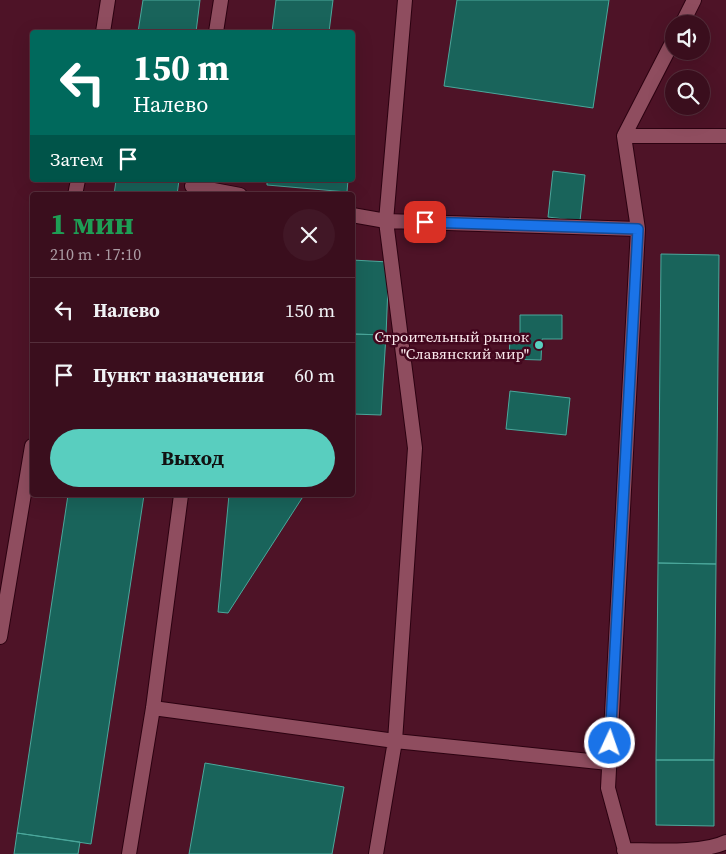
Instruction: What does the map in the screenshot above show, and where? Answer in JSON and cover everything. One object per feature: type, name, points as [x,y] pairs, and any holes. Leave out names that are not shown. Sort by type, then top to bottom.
[{"type":"street","points":[[103,30],[108,0]]},
{"type":"street","points":[[216,30],[221,0]]},
{"type":"street","points":[[376,854],[395,740],[415,448],[386,221],[405,0]]},
{"type":"street","points":[[686,15],[694,0]]},
{"type":"street","points":[[665,56],[624,136],[638,229],[608,788],[625,852],[694,850],[726,842]]},
{"type":"street","points":[[624,136],[726,136]]},
{"type":"street","points":[[192,187],[222,192]]},
{"type":"street","points":[[355,216],[386,221],[638,229]]},
{"type":"street","points":[[0,637],[30,458]]},
{"type":"street","points":[[129,854],[153,708],[181,497]]},
{"type":"street","points":[[153,708],[395,740],[608,763]]},
{"type":"building","points":[[143,0],[200,0],[196,30],[138,30]]},
{"type":"building","points":[[276,0],[333,0],[329,30],[272,30]]},
{"type":"building","points":[[457,0],[609,0],[593,108],[444,86]]},
{"type":"building","points":[[553,171],[585,175],[580,221],[548,217]]},
{"type":"building","points":[[116,182],[179,182],[177,192],[114,192]]},
{"type":"building","points":[[267,182],[348,182],[347,192],[267,185]]},
{"type":"building","points":[[661,254],[719,255],[716,564],[658,563]]},
{"type":"building","points":[[355,260],[389,262],[386,335],[355,334]]},
{"type":"building","points":[[520,315],[562,315],[562,339],[542,339],[541,360],[509,359],[510,338],[520,338]]},
{"type":"building","points":[[355,334],[386,335],[381,415],[355,414]]},
{"type":"building","points":[[510,391],[570,398],[566,435],[506,429]]},
{"type":"building","points":[[68,497],[144,497],[91,844],[17,833]]},
{"type":"building","points":[[229,497],[303,497],[228,613],[218,612]]},
{"type":"building","points":[[658,563],[716,564],[714,760],[656,760]]},
{"type":"building","points":[[656,760],[714,760],[714,826],[656,825]]},
{"type":"building","points":[[205,763],[344,787],[332,854],[189,854]]},
{"type":"building","points":[[17,833],[80,842],[78,854],[14,854]]},
{"type":"place","name":"Строительный рынок \"Славянский мир\"","points":[[539,345]]},
{"type":"route","points":[[425,222],[638,229],[610,743]]}]
